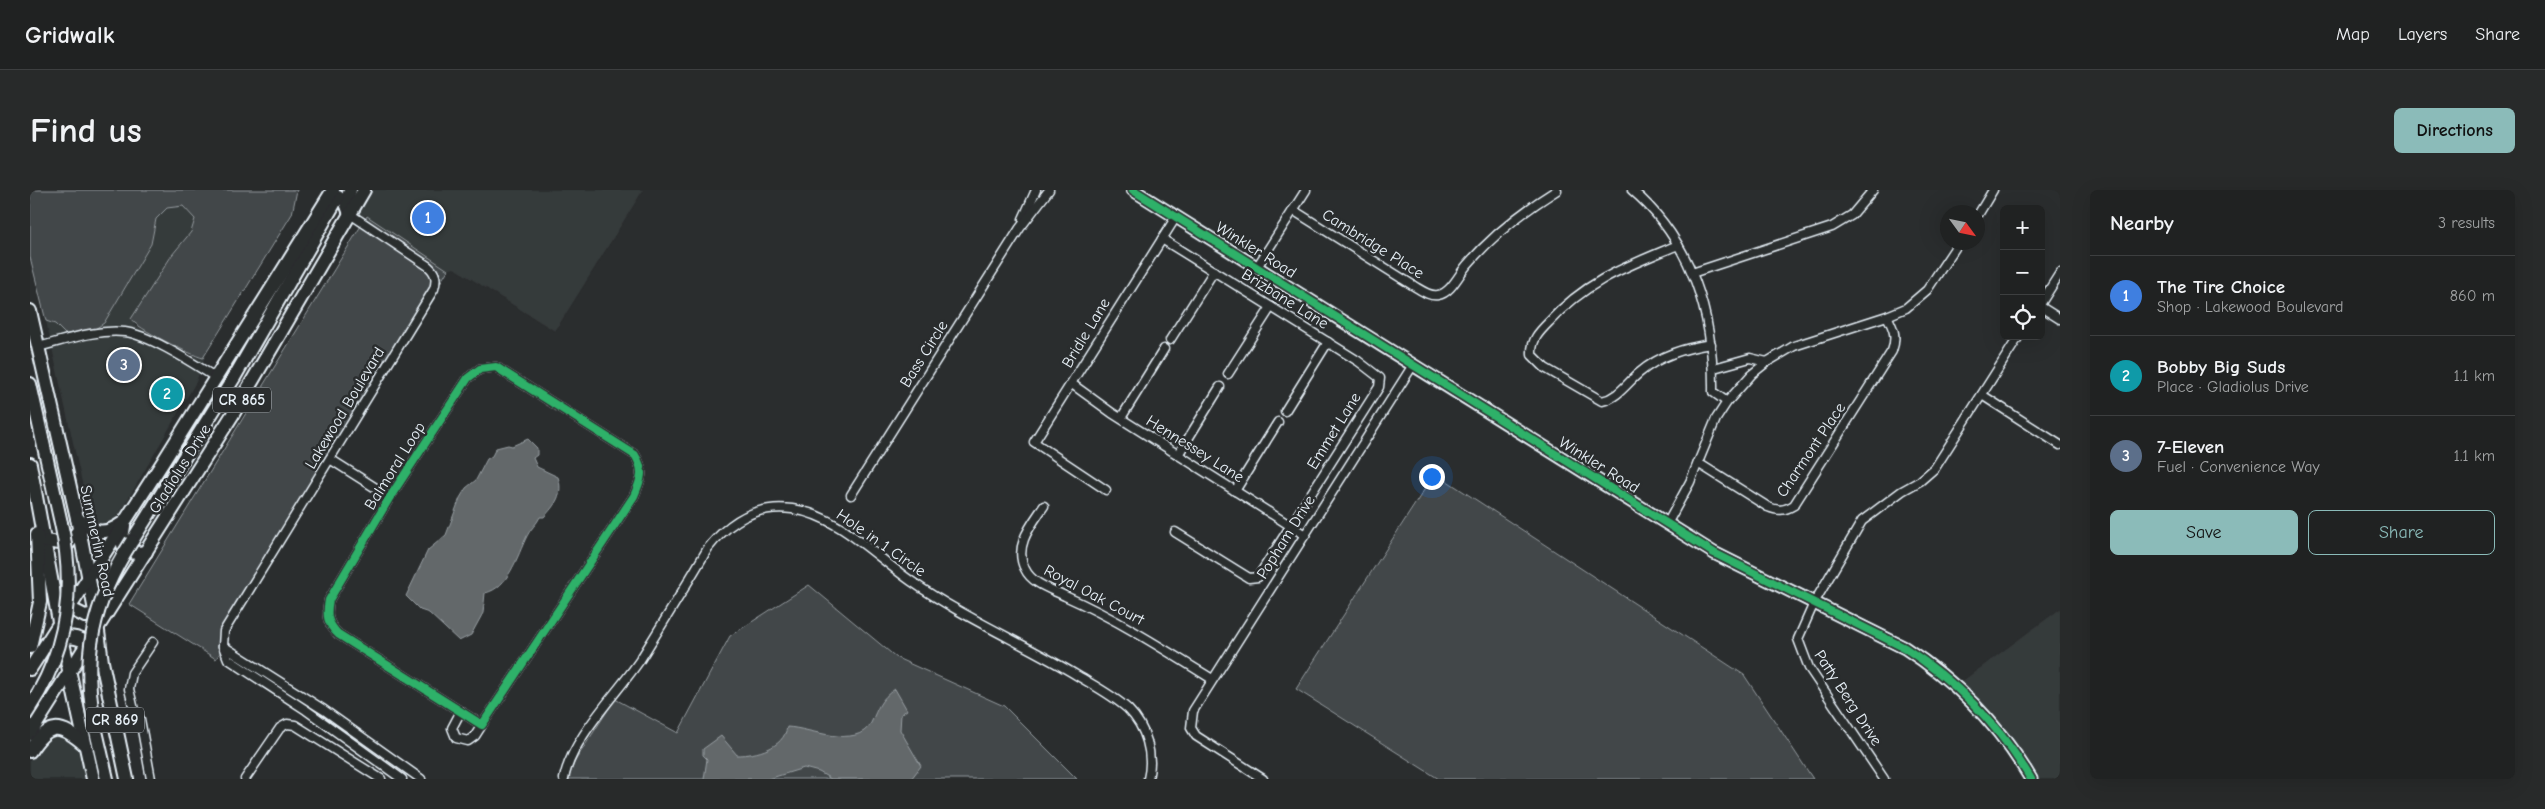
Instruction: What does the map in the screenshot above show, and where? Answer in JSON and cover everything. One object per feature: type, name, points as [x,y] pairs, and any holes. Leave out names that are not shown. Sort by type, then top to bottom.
[{"type":"main road","name":"Gladiolus Drive","points":[[30,669],[36,650],[59,624],[125,522],[333,190]]},
{"type":"main road","points":[[107,779],[89,691],[91,639],[97,612],[109,580],[235,376],[342,190]]},
{"type":"main road","points":[[350,190],[346,204],[350,214]]},
{"type":"main road","name":"Gladiolus Drive","points":[[30,734],[88,643],[96,622],[111,606],[253,381],[364,190]]},
{"type":"main road","name":"Summerlin Road","points":[[30,311],[78,524],[102,662],[127,779]]},
{"type":"main road","points":[[30,384],[61,523],[69,572],[66,616],[60,645],[51,670],[30,708]]},
{"type":"main road","name":"CR 869","points":[[30,464],[59,624],[93,779]]},
{"type":"main road","points":[[36,499],[40,602],[36,650],[62,638],[74,638],[88,643],[102,662]]},
{"type":"main road","points":[[125,522],[122,546],[131,553],[146,552]]},
{"type":"main road","points":[[44,540],[68,544],[78,524],[100,532],[112,530],[125,522]]},
{"type":"main road","points":[[54,598],[68,610],[96,622]]},
{"type":"main road","points":[[30,751],[42,733],[56,728],[69,731],[85,745]]},
{"type":"street","name":"Bass Circle","points":[[1020,228],[1036,190]]},
{"type":"street","name":"Bass Circle","points":[[851,495],[1020,228],[1049,190]]},
{"type":"street","name":"Winkler Road","points":[[1133,190],[1667,524],[1723,557],[1905,648],[1947,678],[1988,718],[2028,778]]},
{"type":"street","points":[[1257,267],[1306,190]]},
{"type":"street","name":"Cambridge Place","points":[[1293,210],[1431,296],[1440,295],[1450,288],[1466,266],[1505,227],[1557,190]]},
{"type":"street","points":[[1692,272],[1832,227],[1852,215],[1873,190]]},
{"type":"street","points":[[1984,205],[1993,190]]},
{"type":"street","points":[[1638,192],[1665,225],[1692,272],[1706,312],[1714,368],[1713,392],[1726,402]]},
{"type":"street","name":"Lakewood Boulevard","points":[[223,646],[224,631],[434,289],[436,280],[434,272],[428,266],[350,214]]},
{"type":"street","name":"Bridle Lane","points":[[1106,490],[1034,442],[1176,217]]},
{"type":"street","name":"Brizbane Lane","points":[[1162,239],[1328,342],[1380,378],[1376,391]]},
{"type":"street","points":[[1678,245],[1614,271],[1579,294],[1541,330],[1531,346],[1532,355],[1546,368],[1602,402],[1612,399],[1638,373],[1654,362],[1682,350],[1711,344]]},
{"type":"street","points":[[1667,524],[1698,463],[1706,439],[1726,402],[1767,362],[1794,346],[1906,308],[1938,276],[1954,250]]},
{"type":"street","points":[[1170,340],[1214,271]]},
{"type":"street","points":[[2045,297],[2060,273]]},
{"type":"street","points":[[1228,374],[1271,307]]},
{"type":"street","points":[[2045,310],[2060,319]]},
{"type":"street","name":"Charmont Place","points":[[1698,463],[1768,507],[1776,510],[1786,510],[1794,505],[1892,351],[1896,342],[1895,333],[1887,316]]},
{"type":"street","points":[[38,347],[89,334],[128,332],[175,353],[215,377]]},
{"type":"street","name":"Patty Berg Drive","points":[[1884,779],[1809,668],[1798,639],[1814,603],[1862,521],[1928,476],[2016,340]]},
{"type":"street","points":[[1285,411],[1328,342]]},
{"type":"street","points":[[1121,418],[1164,349]]},
{"type":"street","points":[[1714,368],[1750,358],[1767,362]]},
{"type":"street","name":"Popham Drive","points":[[1263,779],[1203,742],[1191,728],[1193,711],[1413,365]]},
{"type":"street","name":"Balmoral Loop","points":[[496,367],[635,455],[642,465],[642,477],[634,496],[482,725],[461,711],[338,634],[329,625],[327,613],[329,600],[390,497],[468,378],[480,369],[496,367]]},
{"type":"street","name":"Hennessey Lane","points":[[1072,384],[1121,418],[1304,535]]},
{"type":"street","points":[[1178,454],[1220,387]]},
{"type":"street","name":"Emmet Lane","points":[[1175,532],[1249,578],[1258,577],[1376,391]]},
{"type":"street","points":[[1982,395],[2060,445]]},
{"type":"street","points":[[1235,491],[1278,422]]},
{"type":"street","name":"Balmoral Loop","points":[[330,459],[390,497]]},
{"type":"street","name":"Royal Oak Court","points":[[1044,506],[1023,542],[1022,560],[1030,576],[1044,586],[1118,621],[1212,679]]},
{"type":"street","name":"Hole in 1 Circle","points":[[564,779],[568,763],[587,732],[639,661],[708,548],[719,535],[748,515],[766,509],[785,508],[802,511],[827,522],[942,601],[1048,658],[1120,702],[1134,716],[1143,731],[1150,755],[1148,779]]},
{"type":"street","points":[[150,779],[140,719],[134,710],[129,689],[132,673],[153,642]]},
{"type":"street","points":[[223,646],[324,710],[416,778]]},
{"type":"street","points":[[223,646],[228,659],[306,710],[402,779]]},
{"type":"street","points":[[461,711],[452,728],[456,738],[468,741],[472,739],[482,725]]},
{"type":"street","points":[[245,779],[280,728],[287,724],[295,725],[381,779]]},
{"type":"shaded area","points":[[30,190],[297,190],[292,214],[203,358],[153,335],[131,319],[172,255],[191,232],[195,219],[183,206],[167,208],[156,219],[151,244],[104,323],[92,331],[65,334],[55,324],[46,321],[30,257]]},
{"type":"shaded area","points":[[369,190],[643,190],[555,331],[454,268],[448,270],[366,215],[364,217],[356,211]]},
{"type":"shaded area","points":[[183,205],[195,219],[191,232],[172,255],[134,325],[162,337],[188,354],[203,358],[206,354],[196,382],[120,513],[108,525],[91,523],[46,321],[55,324],[65,334],[92,331],[104,323],[151,244],[156,219],[167,208]]},
{"type":"shaded area","points":[[367,216],[448,270],[225,633],[229,639],[216,659],[129,604]]},
{"type":"shaded area","points":[[528,439],[537,448],[537,455],[533,458],[537,467],[558,477],[560,483],[559,494],[552,508],[544,517],[540,517],[528,533],[516,562],[506,578],[493,590],[485,593],[483,613],[471,635],[459,641],[429,613],[420,610],[406,596],[428,550],[446,535],[460,498],[466,488],[476,480],[487,459],[492,456],[496,448],[512,446]]},
{"type":"shaded area","points":[[1435,473],[1744,675],[1813,779],[1439,779],[1296,689]]},
{"type":"shaded area","points":[[809,585],[897,658],[1004,706],[1077,779],[568,779],[575,761],[615,699],[678,733],[730,636]]},
{"type":"shaded area","points":[[2060,609],[2060,779],[2036,779],[1960,683]]},
{"type":"shaded area","points":[[895,689],[907,710],[901,714],[900,730],[921,766],[911,779],[831,779],[819,772],[804,768],[768,779],[704,779],[707,759],[703,755],[703,749],[721,736],[737,755],[752,754],[768,749],[781,740],[787,727],[832,736],[855,735],[864,731],[871,723],[883,700]]},
{"type":"shaded area","points":[[57,733],[81,747],[88,779],[30,779],[30,759],[43,739]]},
{"type":"cycle path","points":[[1133,190],[1714,553],[1905,648],[1942,675],[1975,706],[2019,759],[2031,779]]},
{"type":"cycle path","points":[[496,367],[635,455],[640,466],[641,476],[634,496],[482,725],[338,634],[328,618],[328,610],[329,600],[390,497],[468,378],[480,369],[496,367]]},
{"type":"place","name":"The Tire Choice","points":[[428,218]]},
{"type":"place","name":"7-Eleven","points":[[124,365]]},
{"type":"place","name":"Bobby Big Suds","points":[[167,394]]}]
